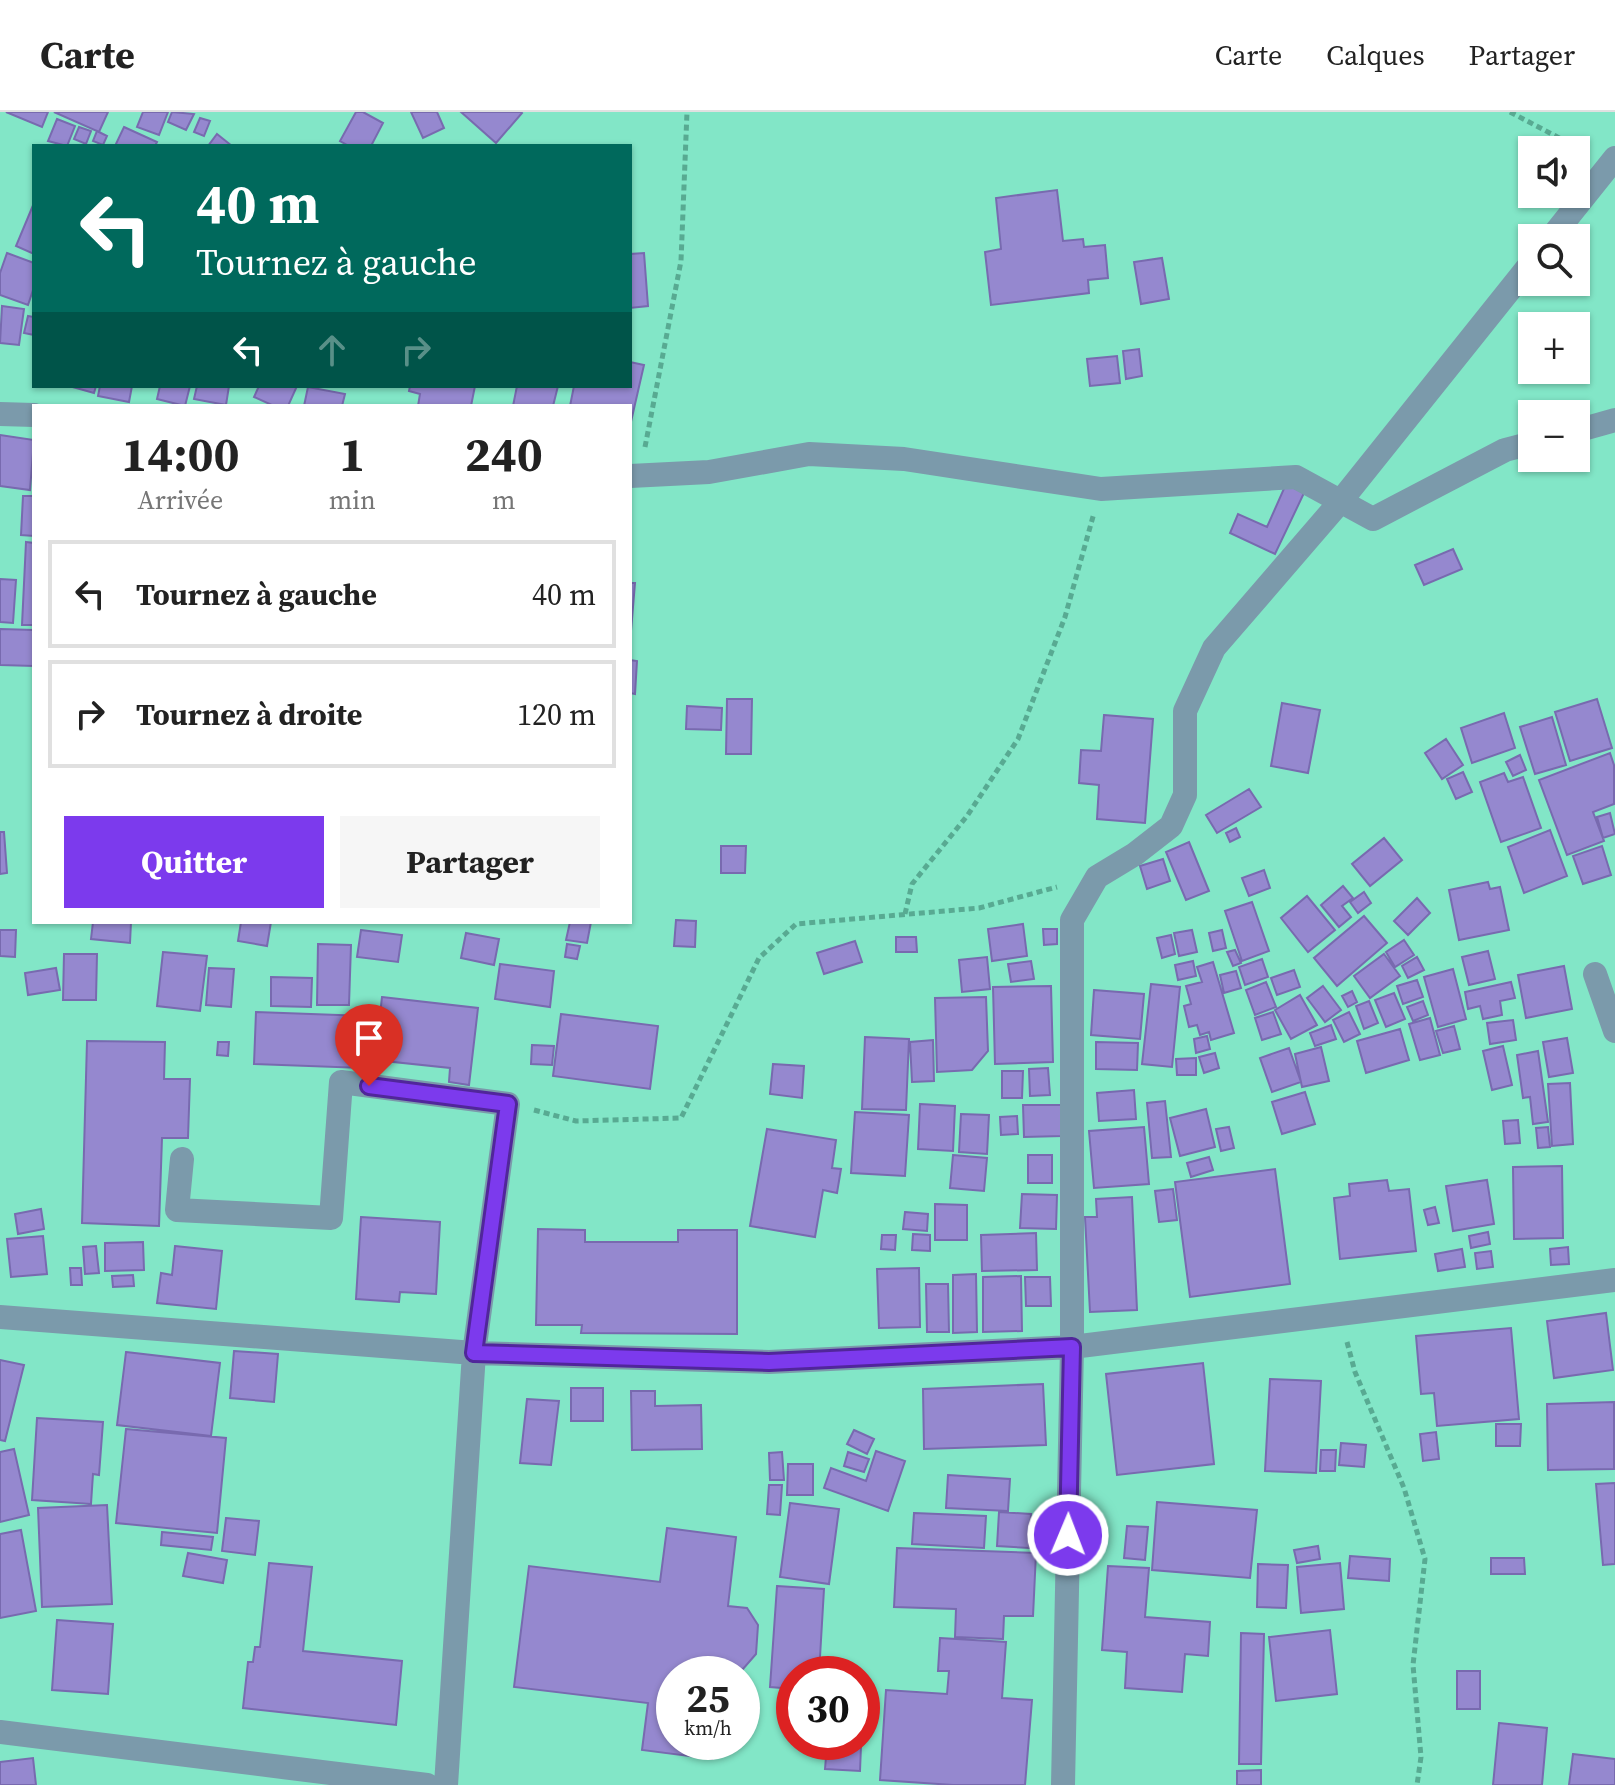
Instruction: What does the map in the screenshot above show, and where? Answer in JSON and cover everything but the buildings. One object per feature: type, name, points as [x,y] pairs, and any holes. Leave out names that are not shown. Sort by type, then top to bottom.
[{"type":"street","points":[[1562,224],[1613,161]]},
{"type":"street","points":[[1063,1785],[1072,1347],[1072,920],[1097,877],[1135,854],[1171,826],[1185,795],[1185,711],[1214,648],[1340,502],[1518,280]]},
{"type":"street","points":[[0,414],[32,415]]},
{"type":"street","points":[[1590,427],[1615,420]]},
{"type":"street","points":[[635,476],[709,472],[809,454],[904,459],[1101,489],[1296,477],[1373,519],[1505,450],[1518,447]]},
{"type":"street","points":[[1595,974],[1615,1031]]},
{"type":"street","points":[[182,1159],[177,1210],[331,1218],[341,1082],[508,1104],[474,1353],[446,1785]]},
{"type":"street","points":[[0,1317],[474,1353],[769,1362],[1072,1347],[1615,1280]]},
{"type":"street","points":[[0,1732],[427,1785]]},
{"type":"path","points":[[635,476],[681,261],[687,112]]},
{"type":"path","points":[[1510,112],[1613,161]]},
{"type":"path","points":[[905,914],[912,884],[967,816],[1018,739],[1065,617],[1101,489]]},
{"type":"path","points":[[508,1104],[576,1121],[681,1118],[759,958],[796,924],[979,908],[1097,877]]},
{"type":"path","points":[[1340,1314],[1355,1372],[1404,1488],[1425,1559],[1413,1665],[1421,1757],[1417,1785]]},
{"type":"route","points":[[369,1086],[508,1104],[474,1353],[769,1362],[1072,1347],[1068,1535]]}]
